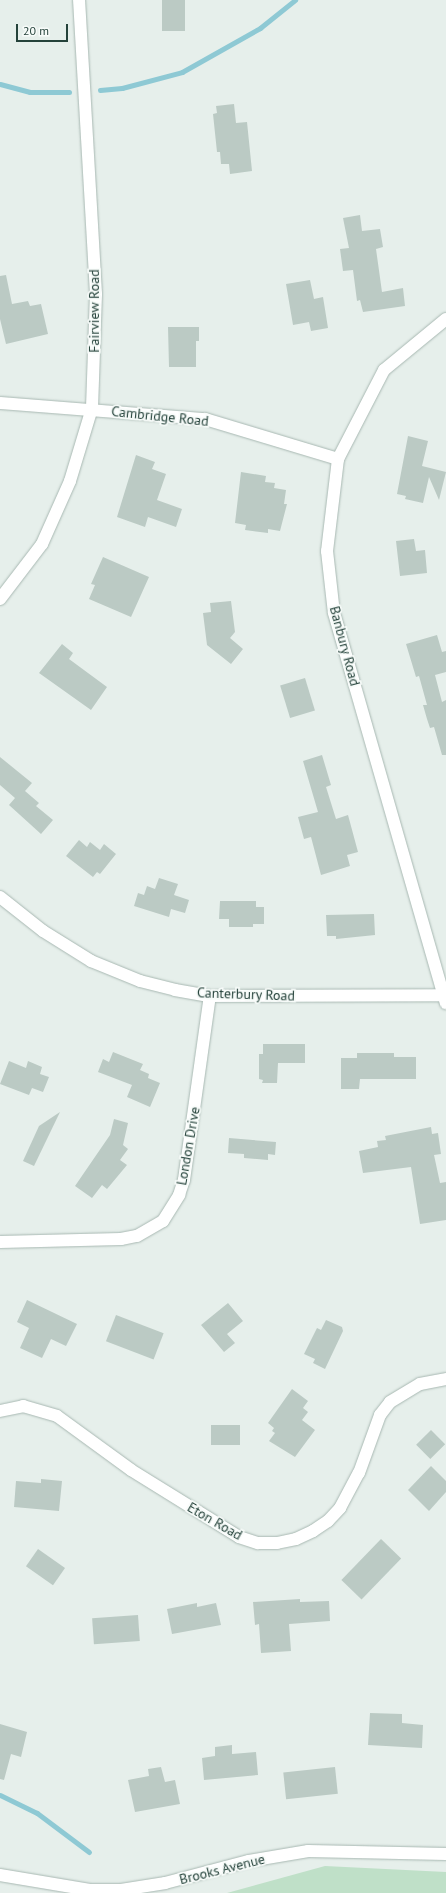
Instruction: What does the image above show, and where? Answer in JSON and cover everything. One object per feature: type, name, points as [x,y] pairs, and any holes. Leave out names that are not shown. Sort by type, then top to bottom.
[{"type":"street","name":"Fairview Road","points":[[0,599],[42,544],[70,481],[92,408],[96,294],[79,0]]},
{"type":"street","name":"Banbury Road","points":[[445,997],[334,613],[327,551],[338,459],[384,370],[446,319]]},
{"type":"street","name":"Cambridge Road","points":[[0,403],[92,408],[205,419],[338,459]]},
{"type":"street","name":"Canterbury Road","points":[[0,896],[43,931],[114,972],[175,990],[210,996],[445,997]]},
{"type":"street","name":"London Drive","points":[[0,1242],[121,1239],[137,1236],[163,1221],[179,1195],[184,1180],[210,996]]},
{"type":"street","name":"Eton Road","points":[[0,1411],[10,1407],[23,1406],[57,1416],[131,1470],[239,1537],[258,1543],[277,1543],[296,1539],[313,1531],[328,1521],[340,1508],[359,1473],[370,1437],[380,1415],[390,1402],[420,1384],[446,1379]]},
{"type":"street","name":"Brooks Avenue","points":[[0,1875],[90,1890],[121,1890],[165,1883],[249,1861],[308,1851],[446,1854]]},
{"type":"green space","points":[[325,1866],[446,1872],[446,1893],[227,1893]]},
{"type":"building","points":[[162,0],[185,0],[185,31],[162,31]]},
{"type":"building","points":[[234,104],[236,123],[247,122],[252,171],[230,174],[229,164],[221,164],[220,152],[217,152],[213,114],[217,113],[216,106]]},
{"type":"building","points":[[360,215],[362,231],[380,229],[383,247],[376,249],[382,292],[403,288],[405,306],[363,312],[360,300],[357,301],[353,270],[343,271],[340,249],[349,248],[343,218]]},
{"type":"building","points":[[6,275],[12,304],[28,301],[30,306],[41,304],[48,334],[6,344],[0,319],[0,276]]},
{"type":"building","points":[[310,280],[314,299],[323,297],[328,328],[311,331],[309,322],[293,325],[286,284]]},
{"type":"building","points":[[168,327],[199,327],[199,341],[196,341],[196,367],[169,367]]},
{"type":"building","points":[[408,436],[428,441],[422,466],[446,472],[439,500],[429,477],[423,503],[405,499],[406,496],[397,494]]},
{"type":"building","points":[[136,455],[155,462],[152,469],[166,474],[157,500],[182,509],[176,527],[148,517],[145,527],[117,517]]},
{"type":"building","points":[[241,472],[266,476],[265,482],[275,483],[274,488],[286,490],[284,504],[287,504],[280,531],[268,529],[268,533],[245,530],[246,525],[235,523]]},
{"type":"building","points":[[414,539],[416,551],[425,550],[427,573],[400,576],[396,541]]},
{"type":"building","points":[[103,557],[149,577],[131,617],[89,599],[95,585],[91,584]]},
{"type":"building","points":[[231,601],[235,632],[230,638],[243,649],[231,664],[207,645],[203,613],[211,612],[210,603]]},
{"type":"building","points":[[437,635],[442,652],[446,651],[446,672],[435,675],[442,702],[446,700],[446,755],[442,755],[434,727],[430,728],[423,705],[427,705],[419,676],[416,677],[406,644]]},
{"type":"building","points":[[62,644],[73,653],[69,659],[107,687],[91,710],[39,673]]},
{"type":"building","points":[[305,678],[315,711],[290,718],[280,686]]},
{"type":"building","points":[[322,755],[331,785],[326,787],[336,819],[348,815],[358,852],[347,855],[350,866],[321,875],[311,837],[304,839],[298,817],[318,812],[303,761]]},
{"type":"building","points":[[0,757],[32,783],[25,791],[39,803],[36,806],[53,820],[41,834],[9,805],[15,798],[0,785]]},
{"type":"building","points":[[79,840],[87,847],[90,842],[100,850],[104,844],[116,854],[100,874],[97,872],[93,877],[66,856]]},
{"type":"building","points":[[159,878],[178,884],[174,895],[189,900],[185,913],[171,909],[169,917],[134,906],[138,893],[144,895],[147,886],[155,889]]},
{"type":"building","points":[[220,901],[256,901],[256,907],[264,907],[264,924],[253,924],[253,927],[229,927],[229,919],[219,919]]},
{"type":"building","points":[[374,914],[375,935],[336,939],[336,936],[327,936],[326,915]]},
{"type":"building","points":[[263,1044],[305,1044],[305,1063],[278,1063],[277,1083],[262,1083],[263,1080],[259,1079],[259,1054],[263,1054]]},
{"type":"building","points":[[113,1052],[143,1064],[140,1070],[149,1074],[148,1078],[160,1083],[150,1107],[127,1097],[132,1085],[98,1072],[103,1059],[109,1062]]},
{"type":"building","points":[[357,1053],[394,1053],[394,1057],[416,1057],[416,1079],[360,1079],[359,1089],[341,1089],[341,1058],[357,1058]]},
{"type":"building","points":[[9,1061],[26,1068],[28,1061],[42,1067],[40,1074],[49,1077],[43,1092],[32,1088],[29,1095],[0,1084]]},
{"type":"building","points":[[60,1112],[34,1166],[23,1161],[39,1126]]},
{"type":"building","points":[[114,1119],[128,1123],[123,1145],[128,1149],[120,1160],[127,1165],[107,1189],[102,1185],[92,1198],[75,1186],[110,1135]]},
{"type":"building","points":[[431,1127],[432,1134],[438,1133],[441,1154],[434,1155],[440,1183],[446,1182],[446,1220],[420,1224],[411,1167],[363,1173],[359,1151],[378,1147],[377,1141],[386,1140],[385,1136]]},
{"type":"building","points":[[229,1138],[276,1142],[275,1155],[268,1154],[268,1160],[244,1158],[244,1154],[228,1153]]},
{"type":"building","points":[[27,1300],[77,1324],[66,1346],[51,1339],[42,1358],[20,1348],[29,1328],[17,1322]]},
{"type":"building","points":[[228,1303],[243,1321],[227,1334],[235,1343],[224,1352],[201,1325]]},
{"type":"building","points":[[116,1315],[164,1333],[154,1359],[106,1341]]},
{"type":"building","points":[[326,1320],[342,1327],[343,1331],[325,1369],[313,1363],[315,1359],[304,1354],[317,1328],[321,1330]]},
{"type":"building","points":[[292,1389],[308,1401],[303,1408],[308,1412],[302,1420],[315,1430],[295,1457],[269,1441],[275,1433],[272,1431],[274,1428],[268,1423]]},
{"type":"building","points":[[211,1425],[240,1425],[240,1445],[211,1445]]},
{"type":"building","points":[[431,1430],[445,1444],[430,1459],[416,1445]]},
{"type":"building","points":[[431,1466],[446,1481],[446,1492],[429,1511],[408,1490]]},
{"type":"building","points":[[41,1479],[62,1481],[59,1511],[14,1507],[16,1481],[41,1483]]},
{"type":"building","points":[[381,1539],[401,1558],[362,1599],[341,1580]]},
{"type":"building","points":[[38,1549],[65,1568],[53,1585],[26,1566]]},
{"type":"building","points":[[300,1599],[300,1602],[329,1601],[330,1621],[289,1624],[291,1651],[261,1653],[259,1624],[255,1625],[253,1602]]},
{"type":"building","points":[[197,1603],[197,1607],[216,1603],[221,1625],[172,1634],[167,1609]]},
{"type":"building","points":[[138,1615],[140,1641],[94,1644],[92,1618]]},
{"type":"building","points":[[370,1713],[402,1714],[402,1723],[423,1725],[422,1748],[368,1745]]},
{"type":"building","points":[[0,1724],[27,1732],[21,1757],[11,1754],[4,1780],[0,1779]]},
{"type":"building","points":[[232,1745],[232,1754],[256,1752],[258,1775],[204,1780],[202,1758],[215,1756],[215,1747]]},
{"type":"building","points":[[161,1767],[165,1782],[175,1780],[180,1804],[135,1812],[128,1780],[149,1776],[148,1769]]},
{"type":"building","points":[[335,1767],[338,1794],[286,1799],[283,1772]]},
{"type":"waterway","points":[[100,90],[122,88],[182,72],[260,28],[295,0]]},
{"type":"waterway","points":[[0,84],[30,92],[69,92]]},
{"type":"waterway","points":[[0,1795],[37,1813],[89,1852]]}]
